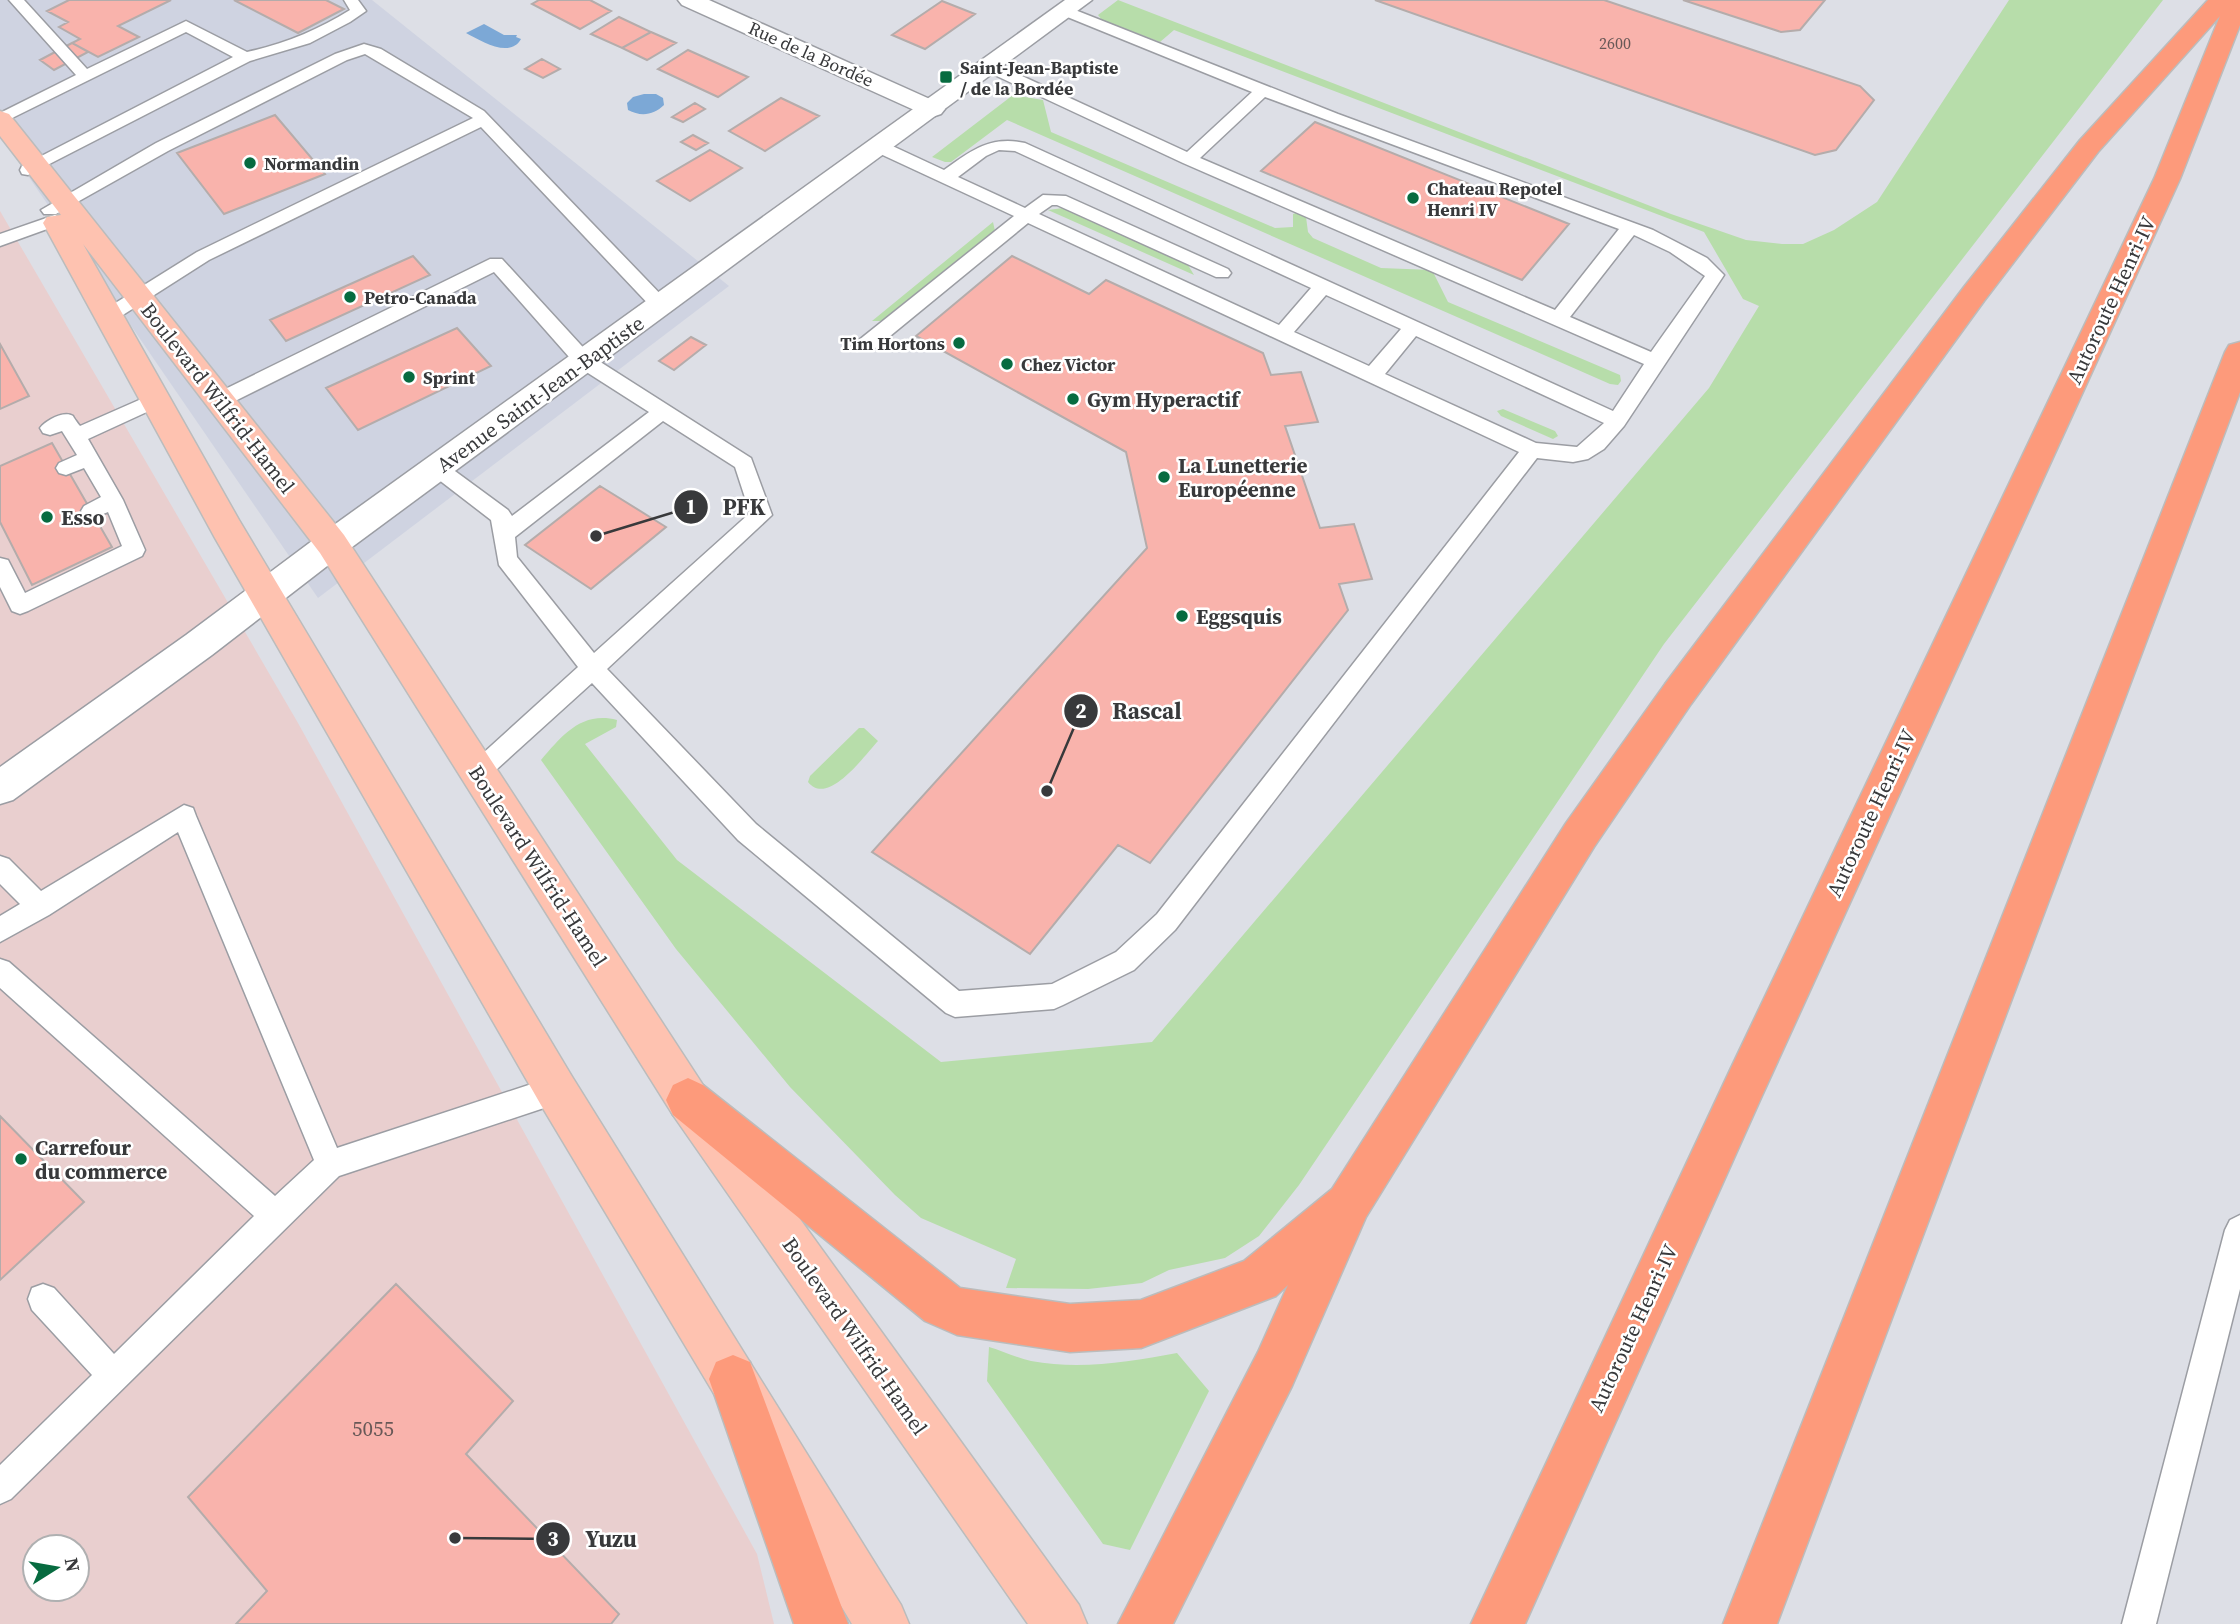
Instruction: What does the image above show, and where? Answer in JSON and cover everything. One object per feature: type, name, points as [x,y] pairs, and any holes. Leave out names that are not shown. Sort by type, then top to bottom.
[{"type":"highway","points":[[1145,1624],[1275,1369],[1350,1201],[1580,835],[1678,694],[1966,305],[2089,146],[2221,0]]},
{"type":"highway","name":"Autoroute Henri-IV","points":[[1497,1624],[1763,1045],[2167,179],[2238,0]]},
{"type":"highway","points":[[1750,1624],[2240,352]]},
{"type":"highway","points":[[688,1100],[942,1304],[957,1311],[1070,1328],[1141,1324],[1259,1279],[1350,1201]]},
{"type":"highway","points":[[733,1379],[821,1624]]},
{"type":"main road","name":"Boulevard Wilfrid-Hamel","points":[[0,119],[57,211],[108,316],[265,595],[556,1090],[882,1624]]},
{"type":"main road","name":"Boulevard Wilfrid-Hamel","points":[[57,211],[139,297],[332,544],[688,1100],[1060,1624]]},
{"type":"street","name":"Rue de la Bordée","points":[[690,0],[932,109]]},
{"type":"street","name":"Avenue Saint-Jean-Baptiste","points":[[0,788],[1073,5]]},
{"type":"lane","points":[[16,0],[85,76]]},
{"type":"lane","points":[[32,168],[245,57],[286,48],[330,29],[358,11],[351,0]]},
{"type":"lane","points":[[880,147],[1532,450],[1573,457],[1593,449],[1617,421],[1715,275],[1699,260],[1630,228],[1262,91],[1073,5]]},
{"type":"lane","points":[[0,119],[186,26],[245,57]]},
{"type":"lane","points":[[0,240],[57,211],[162,147],[341,57],[364,49],[375,52],[482,120],[661,306]]},
{"type":"lane","points":[[990,67],[1189,159],[1655,361]]},
{"type":"lane","points":[[1189,159],[1262,91]]},
{"type":"lane","points":[[108,316],[203,256],[265,223],[482,120]]},
{"type":"lane","points":[[945,178],[990,146],[1004,143],[1019,147],[1617,421]]},
{"type":"lane","points":[[866,345],[1049,199],[1060,200],[1222,273]]},
{"type":"lane","points":[[1558,319],[1630,228]]},
{"type":"lane","points":[[1199,297],[1244,250]]},
{"type":"lane","points":[[220,400],[496,263],[584,361],[744,463],[761,515],[478,772]]},
{"type":"lane","points":[[1280,335],[1323,286]]},
{"type":"lane","points":[[1371,377],[1413,327]]},
{"type":"lane","points":[[76,436],[155,400]]},
{"type":"lane","points":[[503,534],[663,411]]},
{"type":"lane","points":[[3,578],[20,605],[134,550],[113,500],[90,457],[66,421],[50,428]]},
{"type":"lane","points":[[438,468],[501,516],[506,559],[592,668],[747,832],[956,1004],[1054,996],[1125,961],[1166,922],[1532,450]]},
{"type":"lane","points":[[66,468],[90,457]]},
{"type":"lane","points":[[90,511],[113,500]]},
{"type":"lane","points":[[0,930],[184,816],[330,1164]]},
{"type":"lane","points":[[0,867],[40,907]]},
{"type":"lane","points":[[0,971],[275,1216]]},
{"type":"lane","points":[[0,1488],[330,1164],[556,1090]]},
{"type":"lane","points":[[2139,1624],[2240,1230]]},
{"type":"lane","points":[[43,1299],[113,1377]]},
{"type":"shaded area","points":[[0,0],[372,0],[729,286],[318,598],[0,135]]},
{"type":"shaded area","points":[[0,211],[298,723],[757,1554],[774,1624],[0,1624]]},
{"type":"green space","points":[[1118,0],[1671,214],[1746,240],[1803,244],[1834,230],[1877,202],[2009,0],[2163,0],[1664,644],[1299,1185],[1259,1236],[1225,1258],[1169,1270],[1142,1283],[1088,1289],[1006,1288],[1016,1259],[921,1218],[895,1195],[790,1087],[676,949],[541,760],[565,734],[583,722],[604,718],[617,720],[616,727],[585,744],[677,860],[941,1062],[1152,1042],[1709,388],[1759,306],[1743,299],[1704,232],[1174,30],[1160,42],[1102,20],[1098,15]]},
{"type":"green space","points":[[1013,95],[1043,100],[1051,132],[1275,228],[1293,227],[1293,214],[1296,213],[1306,217],[1308,232],[1313,238],[1381,268],[1432,270],[1448,302],[1620,375],[1621,381],[1618,385],[1610,384],[1007,120],[951,162],[932,157]]},
{"type":"green space","points":[[1063,208],[1188,265],[1194,275],[1048,210]]},
{"type":"green space","points":[[993,222],[995,231],[884,321],[872,321]]},
{"type":"green space","points":[[1503,409],[1555,431],[1558,436],[1553,439],[1501,416],[1497,411]]},
{"type":"green space","points":[[859,728],[864,728],[878,741],[855,767],[835,784],[825,788],[816,788],[808,782],[810,776]]},
{"type":"green space","points":[[989,1347],[1031,1361],[1068,1365],[1123,1362],[1177,1353],[1209,1391],[1130,1550],[1103,1544],[987,1381]]},
{"type":"water","points":[[484,24],[504,35],[517,35],[516,37],[521,39],[510,48],[503,48],[487,44],[466,33]]},
{"type":"water","points":[[656,94],[663,98],[664,105],[647,114],[628,110],[627,103],[633,97]]},
{"type":"building","points":[[69,0],[171,0],[118,26],[139,37],[98,57],[72,43],[80,39],[59,27],[68,22],[47,11]]},
{"type":"building","points":[[234,0],[326,0],[344,9],[298,33]]},
{"type":"building","points":[[539,0],[590,0],[611,11],[580,29],[532,4]]},
{"type":"building","points":[[1375,0],[1604,0],[1860,86],[1874,100],[1836,150],[1815,155]]},
{"type":"building","points":[[1683,0],[1825,0],[1800,30],[1781,32]]},
{"type":"building","points":[[942,1],[975,14],[925,49],[892,35]]},
{"type":"building","points":[[619,17],[651,32],[622,48],[591,34]]},
{"type":"building","points":[[651,32],[676,43],[647,60],[622,48]]},
{"type":"building","points":[[72,43],[88,52],[54,70],[40,60]]},
{"type":"building","points":[[688,50],[748,77],[718,97],[658,69]]},
{"type":"building","points":[[542,59],[560,69],[543,78],[525,69]]},
{"type":"building","points":[[781,98],[819,116],[765,151],[729,131]]},
{"type":"building","points":[[695,103],[705,109],[683,122],[672,117]]},
{"type":"building","name":"Normandin","points":[[275,115],[325,174],[224,214],[177,153]]},
{"type":"building","name":"Chateau Repotel Henri IV","points":[[1315,122],[1569,224],[1522,280],[1261,171]]},
{"type":"building","points":[[693,135],[708,143],[696,150],[681,142]]},
{"type":"building","points":[[710,150],[742,168],[690,201],[657,181]]},
{"type":"building","name":"Petro-Canada","points":[[413,256],[430,275],[286,341],[270,320]]},
{"type":"building","points":[[1012,256],[1089,294],[1106,280],[1263,353],[1271,375],[1301,372],[1318,422],[1285,426],[1320,528],[1354,524],[1372,579],[1339,584],[1348,610],[1150,863],[1118,845],[1030,954],[872,852],[1147,548],[1126,452],[916,336]]},
{"type":"building","name":"Sprint","points":[[457,328],[491,366],[358,430],[326,388]]},
{"type":"building","points":[[691,337],[706,345],[674,370],[659,361]]},
{"type":"building","points":[[0,344],[29,396],[0,409]]},
{"type":"building","name":"Esso","points":[[52,443],[112,547],[32,585],[0,522],[0,466]]},
{"type":"building","points":[[600,486],[666,527],[591,589],[525,545]]},
{"type":"building","name":"Carrefour du commerce","points":[[0,1116],[84,1202],[0,1280]]},
{"type":"building","points":[[396,1284],[513,1401],[466,1454],[619,1614],[611,1624],[236,1624],[267,1591],[188,1497]]},
{"type":"place","name":"Saint-Jean-Baptiste / de la Bordée","points":[[946,77]]},
{"type":"place","name":"Normandin","points":[[250,163]]},
{"type":"place","name":"Chateau Repotel Henri IV","points":[[1413,198]]},
{"type":"place","name":"Petro-Canada","points":[[350,297]]},
{"type":"place","name":"Tim Hortons","points":[[959,343]]},
{"type":"place","name":"Chez Victor","points":[[1007,364]]},
{"type":"place","name":"Sprint","points":[[409,377]]},
{"type":"place","name":"Gym Hyperactif","points":[[1073,399]]},
{"type":"place","name":"La Lunetterie Européenne","points":[[1164,477]]},
{"type":"place","name":"Esso","points":[[47,517]]},
{"type":"place","name":"PFK","points":[[596,536]]},
{"type":"place","name":"Eggsquis","points":[[1182,616]]},
{"type":"place","name":"Rascal","points":[[1047,791]]},
{"type":"place","name":"Carrefour du commerce","points":[[21,1159]]},
{"type":"place","name":"Yuzu","points":[[455,1538]]}]
